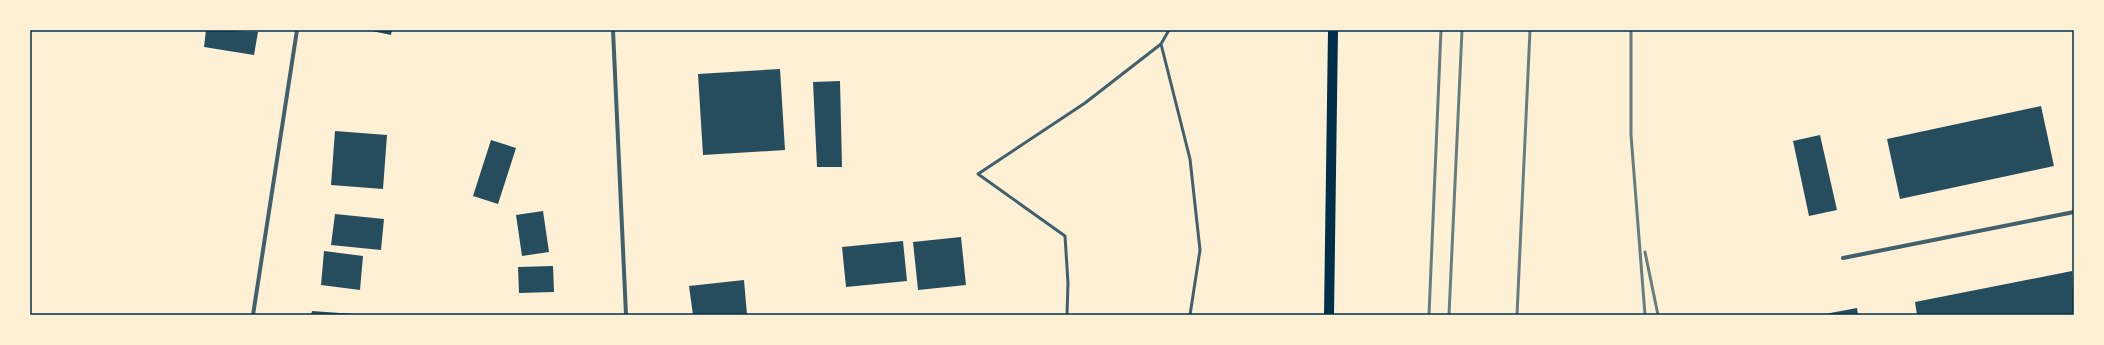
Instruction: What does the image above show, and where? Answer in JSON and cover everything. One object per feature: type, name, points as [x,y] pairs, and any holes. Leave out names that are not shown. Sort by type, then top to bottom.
[{"type":"main road","points":[[1329,315],[1333,30]]},
{"type":"street","points":[[253,315],[297,30]]},
{"type":"street","points":[[613,30],[626,315]]},
{"type":"street","points":[[1843,258],[2074,212]]},
{"type":"lane","points":[[1067,315],[1068,283],[1065,236],[978,174],[1085,103],[1161,44],[1169,30]]},
{"type":"lane","points":[[1161,44],[1190,159],[1200,250],[1190,315]]},
{"type":"building","points":[[206,30],[258,32],[254,55],[204,47]]},
{"type":"building","points":[[367,30],[392,30],[391,35]]},
{"type":"building","points":[[780,69],[785,150],[703,155],[698,74]]},
{"type":"building","points":[[840,81],[842,167],[817,167],[813,82]]},
{"type":"building","points":[[2041,106],[2054,166],[1900,199],[1887,139]]},
{"type":"building","points":[[335,131],[387,135],[383,189],[331,185]]},
{"type":"building","points":[[1820,135],[1837,210],[1809,216],[1793,141]]},
{"type":"building","points":[[491,140],[516,148],[498,204],[473,196]]},
{"type":"building","points":[[543,211],[549,252],[522,256],[516,215]]},
{"type":"building","points":[[335,214],[384,219],[381,250],[331,245]]},
{"type":"building","points":[[961,237],[966,285],[918,290],[913,242]]},
{"type":"building","points":[[903,241],[907,281],[846,287],[842,247]]},
{"type":"building","points":[[324,251],[363,256],[360,290],[321,285]]},
{"type":"building","points":[[553,266],[554,292],[519,293],[518,267]]},
{"type":"building","points":[[2072,271],[2074,315],[1917,315],[1915,302]]},
{"type":"building","points":[[744,280],[747,315],[693,315],[689,286]]},
{"type":"building","points":[[1857,308],[1858,315],[1825,315],[1825,314]]},
{"type":"building","points":[[312,311],[354,314],[354,315],[311,315]]},
{"type":"railway","points":[[1429,315],[1441,30]]},
{"type":"railway","points":[[1449,315],[1462,30]]},
{"type":"railway","points":[[1517,315],[1530,30]]},
{"type":"railway","points":[[1631,30],[1631,135],[1645,315]]},
{"type":"railway","points":[[1645,252],[1658,315]]}]
